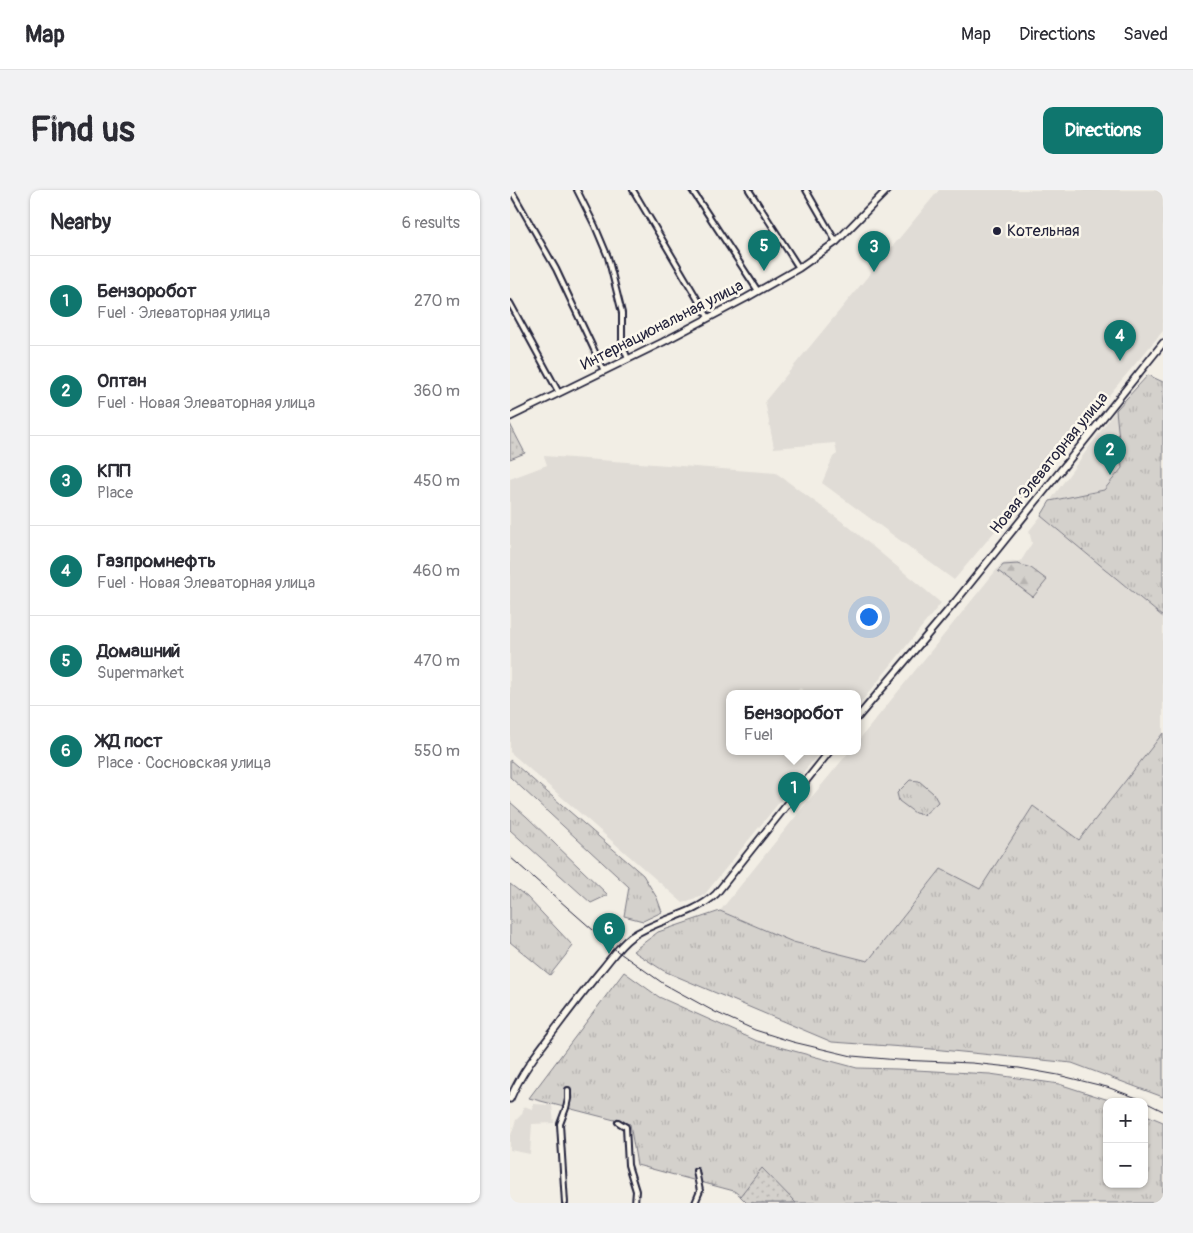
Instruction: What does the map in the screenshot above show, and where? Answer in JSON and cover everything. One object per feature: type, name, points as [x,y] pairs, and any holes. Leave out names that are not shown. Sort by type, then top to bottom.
[{"type":"main road","name":"Интернациональная улица","points":[[510,417],[628,359],[799,268],[836,242],[887,190]]},
{"type":"main road","name":"Новая Элеваторная улица","points":[[861,713],[956,601],[1163,343]]},
{"type":"main road","points":[[510,1099],[523,1074],[544,1044],[591,982],[626,941],[656,923],[694,910],[716,894],[827,755]]},
{"type":"street","points":[[511,190],[556,269],[604,371]]},
{"type":"street","points":[[577,190],[596,226],[608,257],[622,313],[622,344],[628,359]]},
{"type":"street","points":[[633,190],[708,317]]},
{"type":"street","points":[[692,190],[758,291]]},
{"type":"street","points":[[749,190],[799,268]]},
{"type":"street","points":[[806,190],[836,242]]},
{"type":"street","points":[[510,303],[559,393]]},
{"type":"street","points":[[565,1203],[560,1124],[568,1100],[568,1090]]},
{"type":"street","points":[[618,1122],[626,1127],[628,1165],[636,1191],[635,1203]]},
{"type":"street","points":[[695,1203],[700,1191],[696,1171]]},
{"type":"shaded area","points":[[939,190],[1163,190],[1163,331],[954,580],[822,483],[833,457],[837,454],[835,443],[774,448],[765,401]]},
{"type":"shaded area","points":[[1116,410],[1122,467],[1104,490],[1050,501]]},
{"type":"shaded area","points":[[544,456],[776,473],[848,526],[941,603],[861,702],[861,690],[803,690],[800,688],[798,690],[726,690],[726,755],[817,755],[705,894],[683,903],[510,752],[510,479],[547,465]]},
{"type":"shaded area","points":[[1041,516],[1163,617],[1163,733],[1079,840],[1033,806],[980,890],[941,869],[868,961],[793,942],[720,911],[847,755],[861,755],[861,737],[1002,563],[1021,561],[1032,543],[1029,531]]},
{"type":"shaded area","points":[[533,1104],[552,1105],[554,1123],[532,1124],[530,1154],[510,1150],[510,1138],[516,1120],[522,1114],[524,1106],[532,1109]]},
{"type":"green space","points":[[1148,375],[1163,382],[1163,617],[1041,516],[1050,501],[1104,490],[1122,468],[1116,410]]},
{"type":"green space","points":[[510,424],[525,453],[510,459]]},
{"type":"green space","points":[[1018,564],[1031,568],[1047,580],[1033,597],[998,571],[1003,565]]},
{"type":"green space","points":[[1163,733],[1163,1097],[1072,1063],[932,1049],[832,1042],[664,971],[633,951],[658,932],[720,911],[793,942],[868,961],[941,869],[980,889],[1033,806],[1079,840]]},
{"type":"green space","points":[[510,760],[643,875],[657,898],[662,912],[643,921],[624,916],[629,887],[510,777]]},
{"type":"green space","points":[[910,780],[919,781],[933,793],[938,802],[924,815],[915,813],[899,801],[897,793]]},
{"type":"green space","points":[[510,802],[608,895],[591,903],[510,830]]},
{"type":"green space","points":[[510,884],[527,897],[573,946],[550,975],[510,942]]},
{"type":"green space","points":[[624,972],[659,997],[757,1041],[857,1068],[990,1074],[1059,1084],[1103,1098],[1103,1188],[1148,1188],[1148,1116],[1163,1122],[1163,1203],[750,1203],[734,1191],[637,1165],[630,1124],[529,1098]]},
{"type":"green space","points":[[762,1168],[796,1203],[747,1203],[740,1196]]},
{"type":"railway","points":[[510,857],[617,951],[664,984],[715,1012],[755,1030],[793,1042],[852,1056],[972,1063],[1019,1068],[1058,1075],[1107,1087],[1137,1098],[1163,1111]]},
{"type":"place","name":"Котельная","points":[[997,231]]},
{"type":"place","name":"Домашний","points":[[764,271]]},
{"type":"place","name":"КПП","points":[[874,272]]},
{"type":"place","name":"Газпромнефть","points":[[1120,361]]},
{"type":"place","name":"Оптан","points":[[1110,475]]},
{"type":"place","name":"Бензоробот","points":[[794,813]]},
{"type":"place","name":"ЖД пост","points":[[609,954]]}]
